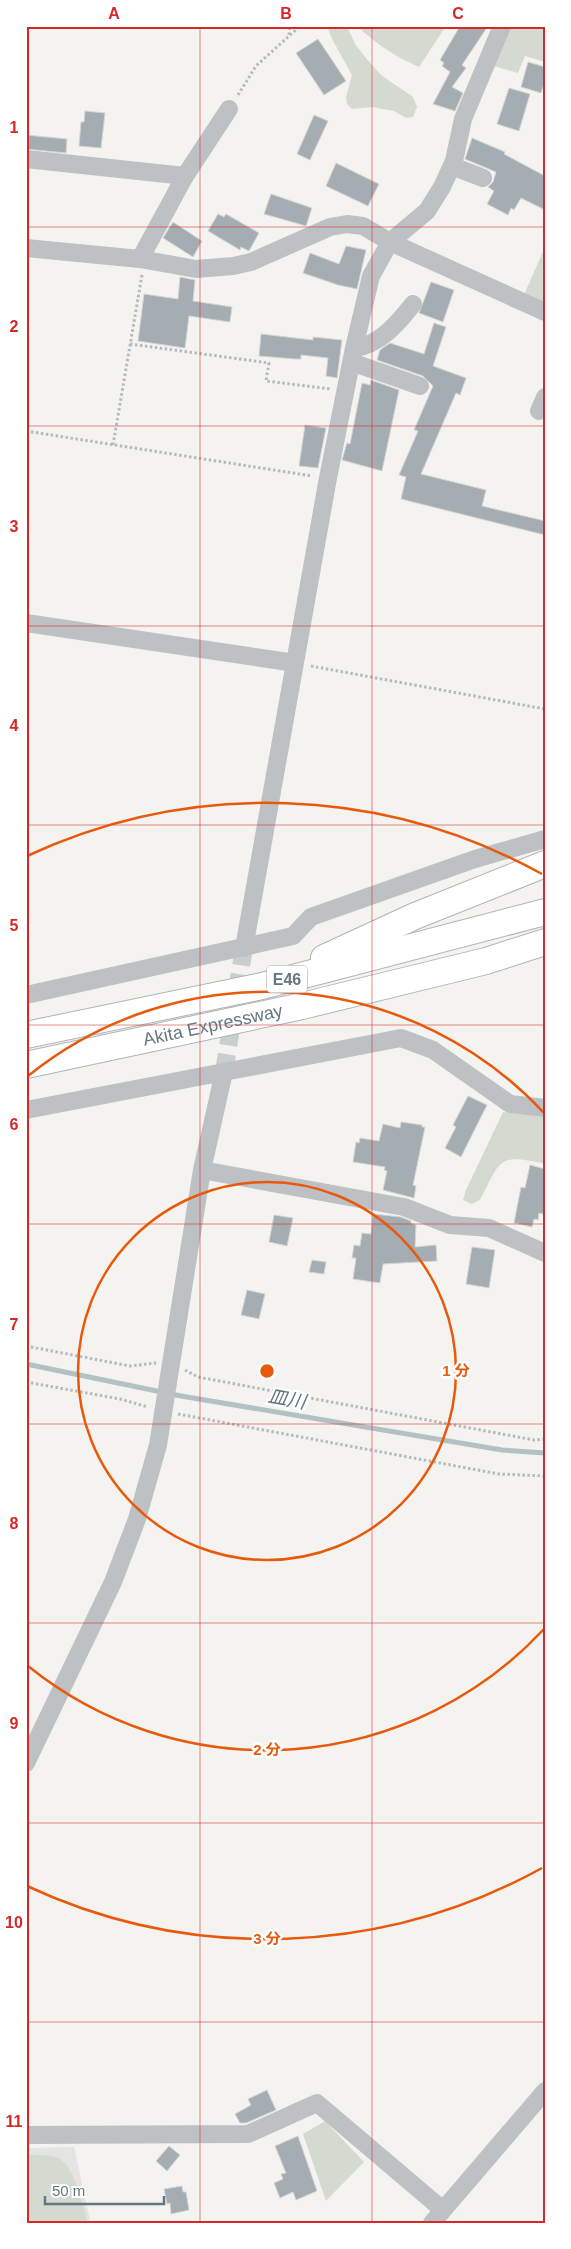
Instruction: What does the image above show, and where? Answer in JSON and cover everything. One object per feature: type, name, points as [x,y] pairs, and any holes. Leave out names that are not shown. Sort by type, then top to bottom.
[{"type":"highway","points":[[262,986],[414,916],[545,864]]},
{"type":"highway","name":"Akita Expressway","points":[[26,1035],[262,986],[545,912]]},
{"type":"highway","name":"Akita Expressway","points":[[26,1065],[302,1006],[486,961],[545,942]]},
{"type":"highway","points":[[486,961],[545,949]]},
{"type":"street","points":[[244,948],[328,478],[371,276],[390,242],[427,211],[442,187],[452,166],[464,119],[502,26]]},
{"type":"street","points":[[142,259],[185,176],[229,109]]},
{"type":"street","points":[[26,159],[185,176]]},
{"type":"street","points":[[452,166],[483,178]]},
{"type":"street","points":[[26,248],[142,259],[196,269],[233,266],[270,254],[330,227],[347,224],[363,226],[390,242],[545,312]]},
{"type":"street","points":[[353,355],[373,342],[401,319],[413,304]]},
{"type":"street","points":[[353,355],[420,386]]},
{"type":"street","points":[[26,622],[296,664]]},
{"type":"street","points":[[26,994],[293,936],[311,917],[475,860],[545,839]]},
{"type":"street","points":[[26,1110],[401,1038],[433,1050],[510,1104],[545,1108]]},
{"type":"street","points":[[26,1763],[113,1582],[136,1519],[158,1445],[202,1170],[224,1072]]},
{"type":"street","points":[[202,1170],[404,1207],[450,1225],[489,1228],[545,1253]]},
{"type":"street","points":[[26,2135],[248,2134],[316,2103],[437,2216],[545,2090]]},
{"type":"path","points":[[289,36],[290,26]]},
{"type":"path","points":[[229,109],[256,66],[300,26]]},
{"type":"path","points":[[113,444],[142,259]]},
{"type":"path","points":[[130,344],[269,363],[266,381],[346,391]]},
{"type":"path","points":[[26,431],[328,478]]},
{"type":"path","points":[[296,664],[545,709]]},
{"type":"path","points":[[26,1346],[130,1366],[170,1362],[198,1377],[534,1440],[545,1439]]},
{"type":"path","points":[[26,1382],[499,1474],[545,1476]]},
{"type":"shaded area","points":[[327,26],[347,26],[355,44],[381,75],[413,97],[417,107],[413,117],[406,118],[394,111],[372,107],[352,109],[347,104],[346,97],[352,75]]},
{"type":"shaded area","points":[[357,26],[446,26],[419,67],[386,50]]},
{"type":"shaded area","points":[[509,26],[545,26],[545,62],[525,56],[518,73],[494,66]]},
{"type":"shaded area","points":[[545,247],[545,306],[523,297]]},
{"type":"shaded area","points":[[503,1112],[545,1117],[545,1164],[518,1159],[502,1163],[492,1176],[480,1200],[472,1204],[463,1200],[466,1190]]},
{"type":"shaded area","points":[[325,2121],[364,2162],[326,2201],[303,2134]]},
{"type":"shaded area","points":[[74,2147],[90,2220],[80,2223],[26,2223],[26,2148]]},
{"type":"shaded area","points":[[26,2155],[50,2156],[64,2162],[78,2187],[88,2223],[26,2223]]},
{"type":"building","points":[[460,26],[488,26],[462,65],[466,68],[452,87],[463,93],[455,111],[433,104],[450,72],[442,66],[444,63],[440,60]]},
{"type":"building","points":[[318,39],[346,81],[324,95],[296,53]]},
{"type":"building","points":[[528,62],[545,67],[545,81],[541,93],[521,87]]},
{"type":"building","points":[[509,88],[530,94],[519,131],[497,124]]},
{"type":"building","points":[[85,111],[105,113],[101,148],[79,146],[81,122],[84,122]]},
{"type":"building","points":[[314,115],[328,121],[310,160],[297,154]]},
{"type":"building","points":[[26,135],[67,139],[66,153],[26,149]]},
{"type":"building","points":[[472,138],[505,152],[504,154],[545,176],[545,210],[521,198],[514,210],[511,208],[508,215],[487,204],[494,191],[488,187],[493,182],[496,172],[465,159]]},
{"type":"building","points":[[336,163],[379,184],[368,206],[326,186]]},
{"type":"building","points":[[271,194],[312,208],[306,226],[264,214]]},
{"type":"building","points":[[218,214],[224,217],[226,214],[259,233],[249,251],[241,247],[240,250],[208,231]]},
{"type":"building","points":[[173,222],[202,241],[193,257],[163,238]]},
{"type":"building","points":[[346,246],[366,250],[357,289],[338,285],[303,273],[310,253],[339,264]]},
{"type":"building","points":[[180,277],[195,280],[193,301],[232,307],[230,322],[189,316],[185,348],[138,341],[144,294],[178,299]]},
{"type":"building","points":[[431,282],[454,290],[443,322],[419,313]]},
{"type":"building","points":[[434,323],[446,327],[433,366],[466,378],[460,395],[456,393],[421,474],[486,490],[482,506],[545,521],[545,535],[401,499],[406,477],[399,475],[418,431],[414,430],[433,386],[423,376],[377,360],[380,350],[390,343],[424,354]]},
{"type":"building","points":[[261,334],[313,340],[313,337],[342,340],[337,378],[326,376],[328,358],[301,355],[301,359],[259,356]]},
{"type":"building","points":[[371,380],[399,390],[382,471],[342,460],[347,443],[350,444],[362,383],[370,385]]},
{"type":"building","points":[[305,425],[326,428],[318,468],[299,466]]},
{"type":"building","points":[[468,1096],[487,1105],[461,1157],[445,1148],[456,1127],[453,1125]]},
{"type":"building","points":[[401,1122],[425,1127],[413,1185],[416,1186],[414,1198],[383,1190],[387,1171],[384,1170],[385,1167],[353,1162],[356,1142],[359,1143],[360,1138],[379,1141],[383,1124],[400,1128]]},
{"type":"building","points":[[530,1165],[545,1169],[545,1205],[543,1214],[539,1213],[538,1220],[534,1219],[532,1227],[514,1223],[521,1187],[525,1188]]},
{"type":"building","points":[[373,1214],[401,1217],[411,1221],[411,1223],[416,1225],[415,1247],[436,1245],[437,1261],[383,1264],[380,1283],[353,1279],[356,1258],[352,1258],[354,1245],[360,1246],[362,1233],[371,1234]]},
{"type":"building","points":[[274,1215],[293,1218],[287,1246],[269,1242]]},
{"type":"building","points":[[472,1247],[495,1250],[489,1288],[466,1284]]},
{"type":"building","points":[[312,1260],[326,1262],[324,1274],[309,1272]]},
{"type":"building","points":[[247,1290],[265,1294],[259,1319],[241,1315]]},
{"type":"building","points":[[267,2090],[276,2110],[246,2123],[240,2123],[235,2114],[251,2105],[248,2099]]},
{"type":"building","points":[[298,2136],[317,2191],[296,2200],[293,2192],[280,2198],[274,2183],[283,2179],[281,2174],[286,2173],[275,2146]]},
{"type":"building","points":[[169,2146],[180,2155],[167,2171],[156,2161]]},
{"type":"building","points":[[182,2186],[183,2192],[186,2192],[189,2210],[171,2214],[170,2203],[167,2204],[164,2189]]},
{"type":"waterway","name":"皿川","points":[[26,1364],[181,1396],[502,1450],[545,1453]]},
{"type":"tunnel","points":[[224,1072],[244,948]]}]
